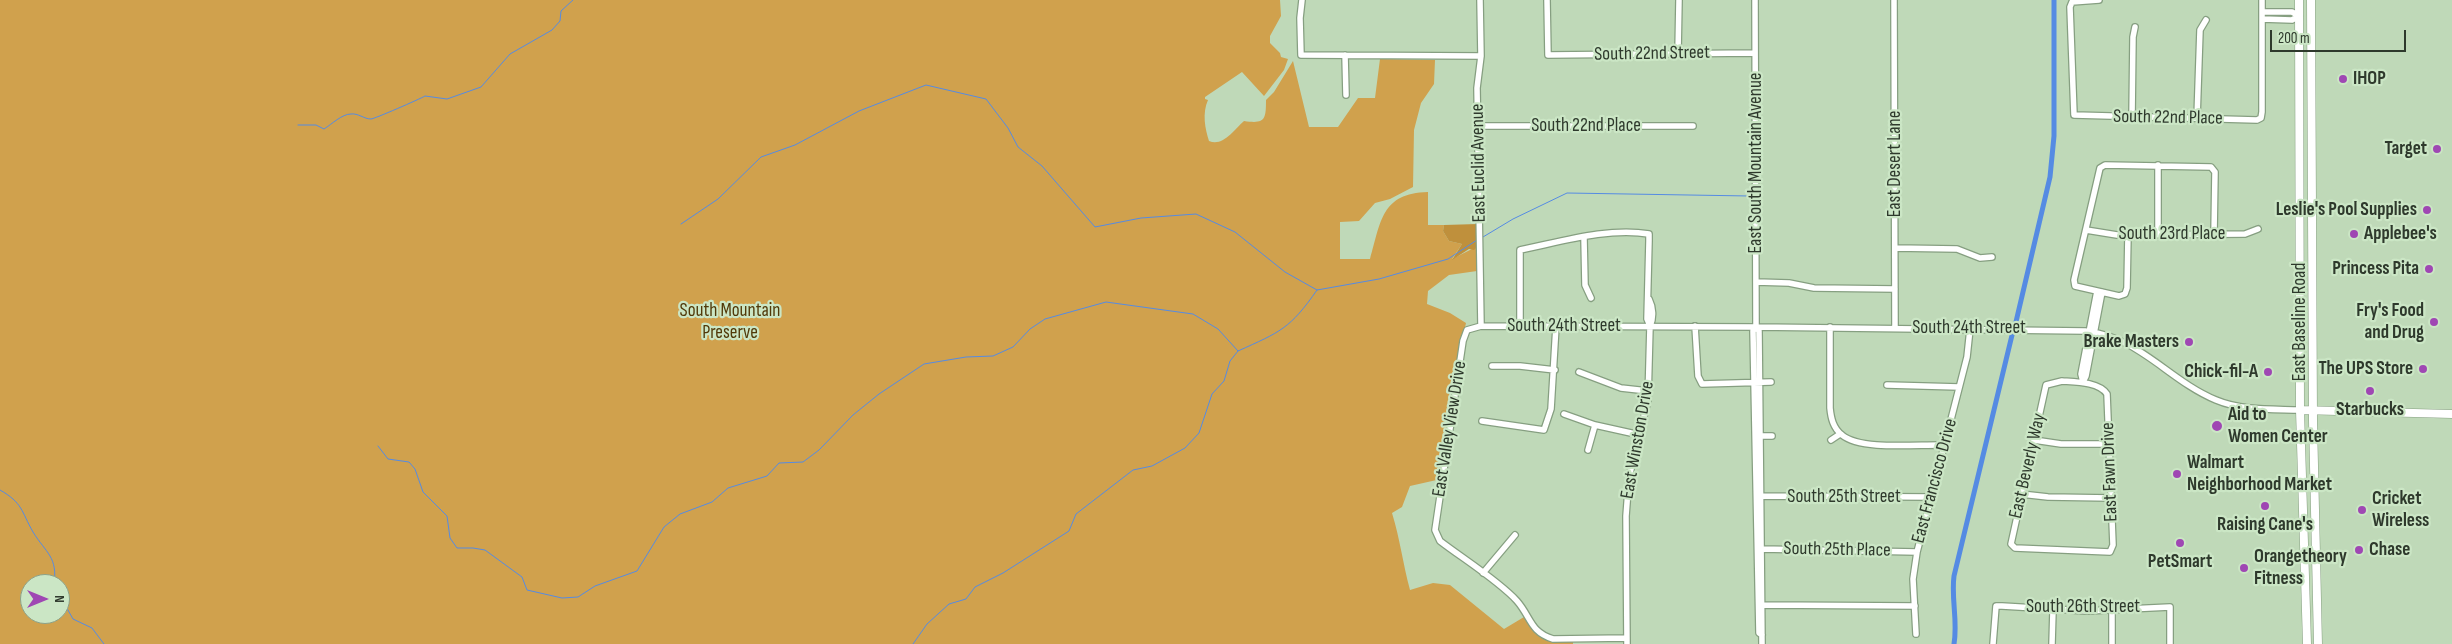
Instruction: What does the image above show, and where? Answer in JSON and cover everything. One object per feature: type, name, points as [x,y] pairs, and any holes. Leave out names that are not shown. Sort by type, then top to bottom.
[{"type":"main road","name":"East Baseline Road","points":[[2299,0],[2300,410],[2307,642]]},
{"type":"main road","name":"East Baseline Road","points":[[2311,0],[2313,410],[2318,642]]},
{"type":"main road","points":[[2299,16],[2311,16]]},
{"type":"main road","points":[[2300,262],[2312,261]]},
{"type":"main road","name":"South 24th Street","points":[[2300,410],[2452,414]]},
{"type":"main road","points":[[2304,548],[2316,547]]},
{"type":"main road","points":[[2307,642],[2318,642]]},
{"type":"street","points":[[1302,0],[1300,18],[1301,55],[1481,56]]},
{"type":"street","name":"East Euclid Avenue","points":[[1480,0],[1481,56],[1478,79],[1481,326]]},
{"type":"street","name":"South 22nd Street","points":[[1547,0],[1548,55],[1602,56],[1630,53],[1755,53]]},
{"type":"street","points":[[1678,53],[1679,0]]},
{"type":"street","name":"East South Mountain Avenue","points":[[1756,0],[1756,327],[1759,331],[1757,382],[1762,644]]},
{"type":"street","name":"East Desert Lane","points":[[1894,0],[1895,328]]},
{"type":"street","name":"South 22nd Place","points":[[2100,0],[2072,2],[2070,7],[2074,115],[2257,120],[2260,118],[2262,15]]},
{"type":"street","points":[[2262,0],[2262,15],[2292,12],[2299,16]]},
{"type":"street","points":[[2197,118],[2200,30],[2206,20]]},
{"type":"street","points":[[2132,117],[2133,37],[2135,27]]},
{"type":"street","points":[[1344,55],[1346,95]]},
{"type":"street","name":"South 22nd Place","points":[[1479,126],[1693,126]]},
{"type":"street","points":[[2128,234],[2127,288],[2124,294],[2119,296],[2075,286],[2074,280],[2100,168],[2105,165],[2212,167],[2215,172],[2214,234]]},
{"type":"street","points":[[2158,165],[2158,234]]},
{"type":"street","name":"South 23rd Place","points":[[2086,230],[2128,234],[2245,234],[2258,229]]},
{"type":"street","name":"East Winston Drive","points":[[1584,238],[1612,234],[1649,234],[1650,308],[1647,322],[1650,326],[1648,391],[1640,435],[1629,477],[1626,516],[1627,641]]},
{"type":"street","points":[[1520,326],[1520,250],[1584,238],[1585,285],[1591,298]]},
{"type":"street","points":[[1895,248],[1957,249],[1980,258],[1992,257]]},
{"type":"street","points":[[1756,282],[1789,283],[1814,288],[1895,289]]},
{"type":"street","points":[[2082,382],[2086,376],[2100,291]]},
{"type":"street","name":"South 24th Street","points":[[1467,330],[1481,326],[1695,326],[2014,329],[2092,332],[2138,349],[2180,381],[2217,401],[2241,407],[2300,410]]},
{"type":"street","points":[[1482,421],[1544,430],[1551,409],[1555,370],[1556,326]]},
{"type":"street","points":[[1695,326],[1698,376],[1702,384],[1771,382]]},
{"type":"street","points":[[1830,327],[1830,408],[1832,421],[1840,434],[1860,443],[1945,445]]},
{"type":"street","name":"East Francisco Drive","points":[[1916,634],[1913,579],[1916,552],[1945,445],[1968,350],[1970,329]]},
{"type":"street","name":"East Valley View Drive","points":[[1467,330],[1463,341],[1435,530],[1440,541],[1482,573]]},
{"type":"street","points":[[1492,366],[1520,366],[1555,370]]},
{"type":"street","points":[[1579,372],[1621,388],[1648,391]]},
{"type":"street","name":"East Beverly Way","points":[[2082,382],[2062,381],[2046,385],[2011,539],[2012,546],[2029,550],[2105,552],[2112,550]]},
{"type":"street","name":"East Fawn Drive","points":[[2082,382],[2100,388],[2107,394],[2112,550]]},
{"type":"street","points":[[1887,385],[1959,387]]},
{"type":"street","points":[[1564,414],[1595,425],[1640,435]]},
{"type":"street","points":[[1588,450],[1595,425]]},
{"type":"street","points":[[1831,440],[1840,434]]},
{"type":"street","points":[[1758,436],[1772,436]]},
{"type":"street","points":[[2034,440],[2061,444],[2110,444]]},
{"type":"street","points":[[2021,494],[2048,497],[2111,498]]},
{"type":"street","name":"South 25th Street","points":[[1759,496],[1931,497]]},
{"type":"street","points":[[1515,535],[1482,573],[1517,601],[1534,628],[1542,636],[1553,640],[1627,641]]},
{"type":"street","name":"South 25th Place","points":[[1760,549],[1916,552]]},
{"type":"street","points":[[1761,605],[1915,606]]},
{"type":"street","name":"South 26th Street","points":[[1993,644],[1996,606],[2053,610],[2112,610],[2170,607],[2170,644]]},
{"type":"street","points":[[2052,644],[2053,610]]},
{"type":"street","points":[[2112,610],[2112,644]]},
{"type":"green space","name":"South Mountain Preserve","points":[[0,0],[1280,0],[1281,16],[1270,36],[1270,43],[1280,53],[1281,57],[1288,59],[1284,70],[1264,96],[1242,72],[1205,97],[1208,100],[1205,116],[1206,131],[1209,141],[1214,142],[1224,140],[1244,121],[1256,122],[1263,119],[1266,112],[1266,100],[1274,92],[1293,61],[1309,127],[1338,127],[1358,98],[1375,98],[1380,59],[1435,60],[1434,84],[1421,103],[1414,130],[1413,187],[1390,199],[1375,203],[1359,221],[1340,222],[1340,259],[1370,259],[1385,212],[1401,198],[1412,194],[1428,192],[1428,225],[1444,225],[1443,231],[1449,241],[1462,244],[1452,259],[1478,246],[1477,271],[1449,275],[1428,291],[1427,304],[1450,313],[1466,323],[1457,363],[1454,365],[1445,420],[1448,422],[1441,479],[1410,486],[1402,507],[1392,513],[1410,590],[1433,583],[1450,585],[1504,629],[1524,617],[1534,631],[1544,639],[1555,642],[1573,642],[1573,644],[0,644]]},
{"type":"shaded area","points":[[1478,224],[1478,246],[1474,250],[1469,249],[1452,260],[1462,244],[1449,241],[1443,231],[1444,225]]},
{"type":"waterway","points":[[298,125],[316,125],[324,129],[348,114],[356,114],[371,119],[425,96],[447,99],[481,87],[510,54],[552,30],[560,21],[561,11],[573,0]]},
{"type":"waterway","points":[[2015,326],[2050,177],[2054,136],[2054,0]]},
{"type":"waterway","points":[[681,224],[718,199],[761,157],[795,145],[859,111],[926,85],[986,99],[1008,128],[1018,147],[1042,166],[1095,227],[1141,218],[1196,214],[1235,232],[1285,272],[1317,290],[1379,279],[1448,259],[1477,240]]},
{"type":"waterway","points":[[1483,237],[1513,219],[1567,193],[1749,196]]},
{"type":"waterway","points":[[378,446],[388,459],[409,462],[415,469],[423,492],[447,516],[450,538],[457,548],[485,550],[522,577],[527,590],[562,598],[578,597],[595,586],[637,571],[664,527],[680,514],[712,502],[728,488],[767,476],[779,463],[803,462],[819,450],[853,415],[879,394],[924,364],[966,357],[993,356],[1013,347],[1030,329],[1045,319],[1106,302],[1193,314],[1218,329],[1238,351],[1283,328],[1308,303],[1317,290]]},
{"type":"waterway","points":[[1954,644],[1954,576],[2013,331]]},
{"type":"waterway","points":[[913,644],[927,624],[949,604],[966,599],[975,587],[1003,573],[1069,531],[1076,514],[1133,470],[1152,466],[1185,448],[1199,433],[1212,394],[1224,381],[1230,361],[1238,351]]},
{"type":"waterway","points":[[0,490],[17,503],[33,532],[53,561],[55,574]]},
{"type":"waterway","points":[[70,614],[73,619],[92,628],[104,644]]},
{"type":"place","name":"IHOP","points":[[2343,79]]},
{"type":"place","name":"Target","points":[[2437,149]]},
{"type":"place","name":"Leslie's Pool Supplies","points":[[2427,210]]},
{"type":"place","name":"Applebee's","points":[[2354,234]]},
{"type":"place","name":"Princess Pita","points":[[2429,269]]},
{"type":"place","name":"Fry's Food and Drug","points":[[2434,322]]},
{"type":"place","name":"Brake Masters","points":[[2189,342]]},
{"type":"place","name":"The UPS Store","points":[[2423,369]]},
{"type":"place","name":"Chick-fil-A","points":[[2268,372]]},
{"type":"place","name":"Starbucks","points":[[2370,391]]},
{"type":"place","name":"Aid to Women Center","points":[[2217,426]]},
{"type":"place","name":"Walmart Neighborhood Market","points":[[2177,474]]},
{"type":"place","name":"Raising Cane's","points":[[2265,506]]},
{"type":"place","name":"Cricket Wireless","points":[[2362,510]]},
{"type":"place","name":"PetSmart","points":[[2180,543]]},
{"type":"place","name":"Chase","points":[[2359,550]]},
{"type":"place","name":"Orangetheory Fitness","points":[[2244,568]]}]
